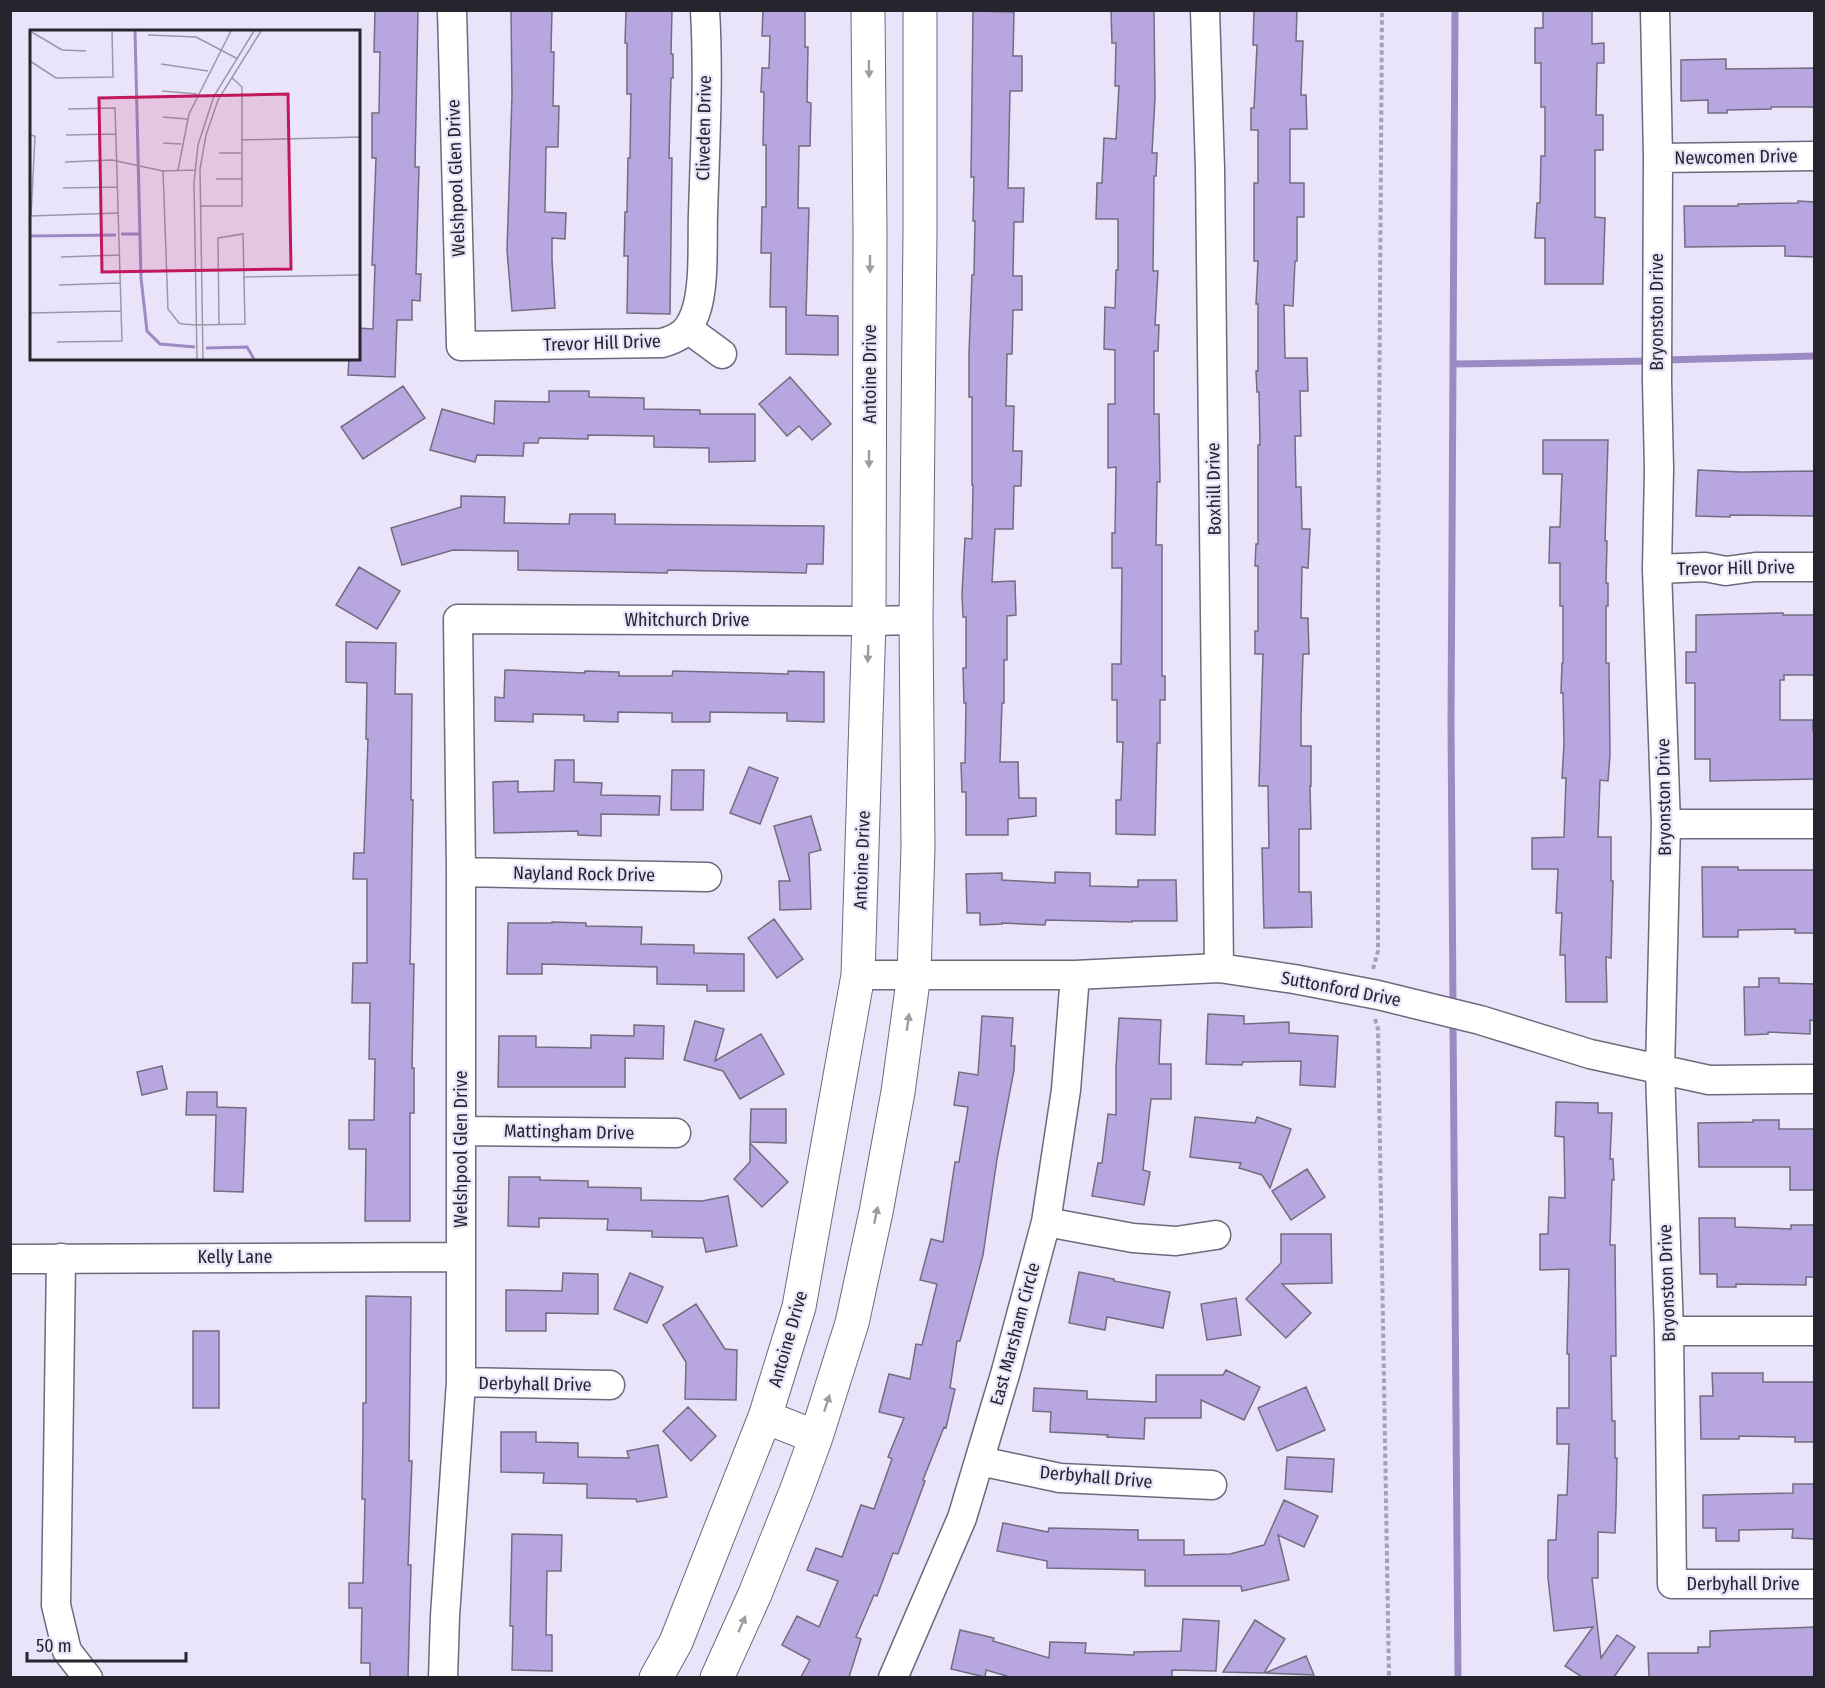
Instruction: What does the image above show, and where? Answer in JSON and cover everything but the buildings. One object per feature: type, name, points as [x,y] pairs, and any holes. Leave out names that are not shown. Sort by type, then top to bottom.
[{"type":"main road","name":"Antoine Drive","points":[[656,1677],[676,1642],[765,1417],[800,1307],[858,975],[869,621],[868,10]]},
{"type":"main road","points":[[717,1677],[755,1594],[816,1437],[852,1323],[876,1212],[898,1092],[914,974],[918,847],[916,620],[920,10]]},
{"type":"main road","points":[[870,232],[920,232]]},
{"type":"main road","points":[[765,1417],[816,1437]]},
{"type":"street","name":"Welshpool Glen Drive","points":[[452,10],[461,346]]},
{"type":"street","name":"Cliveden Drive","points":[[688,329],[696,313],[702,245],[705,10]]},
{"type":"street","name":"Boxhill Drive","points":[[1205,10],[1210,169],[1219,968]]},
{"type":"street","name":"Bryonston Drive","points":[[1655,10],[1658,158],[1657,569],[1666,824],[1660,1071],[1668,1331],[1672,1584]]},
{"type":"street","name":"Newcomen Drive","points":[[1658,158],[1815,156]]},
{"type":"street","name":"Trevor Hill Drive","points":[[461,346],[662,343],[676,339],[688,329]]},
{"type":"street","points":[[688,329],[722,354]]},
{"type":"street","name":"Trevor Hill Drive","points":[[1657,569],[1705,567],[1726,571],[1755,567],[1815,567]]},
{"type":"street","name":"Welshpool Glen Drive","points":[[443,1677],[461,1382],[461,872],[458,619]]},
{"type":"street","name":"Whitchurch Drive","points":[[458,619],[916,620]]},
{"type":"street","points":[[1666,824],[1815,824]]},
{"type":"street","name":"Nayland Rock Drive","points":[[461,872],[706,877]]},
{"type":"street","name":"Suttonford Drive","points":[[858,975],[1076,975],[1219,968],[1294,979],[1480,1020],[1590,1054],[1660,1071],[1709,1080],[1815,1079]]},
{"type":"street","name":"East Marsham Circle","points":[[893,1677],[962,1518],[1006,1371],[1046,1221],[1066,1090],[1076,975]]},
{"type":"street","name":"Mattingham Drive","points":[[461,1131],[676,1133]]},
{"type":"street","points":[[1046,1221],[1133,1238],[1176,1241],[1216,1235]]},
{"type":"street","name":"Kelly Lane","points":[[10,1259],[460,1257]]},
{"type":"street","points":[[60,1258],[56,1605],[67,1651],[88,1677]]},
{"type":"street","points":[[1668,1331],[1815,1331]]},
{"type":"street","name":"Derbyhall Drive","points":[[461,1382],[609,1386]]},
{"type":"street","name":"Derbyhall Drive","points":[[980,1461],[1060,1478],[1212,1485]]},
{"type":"street","name":"Derbyhall Drive","points":[[1672,1584],[1815,1584]]},
{"type":"path","points":[[1382,10],[1378,951],[1372,995],[1378,1029],[1389,1677]]},
{"type":"waterway","points":[[1453,1006],[1451,722],[1455,10]]},
{"type":"waterway","points":[[1664,360],[1814,356]]},
{"type":"waterway","points":[[1453,364],[1650,361]]},
{"type":"waterway","points":[[1453,1020],[1458,1678]]}]
